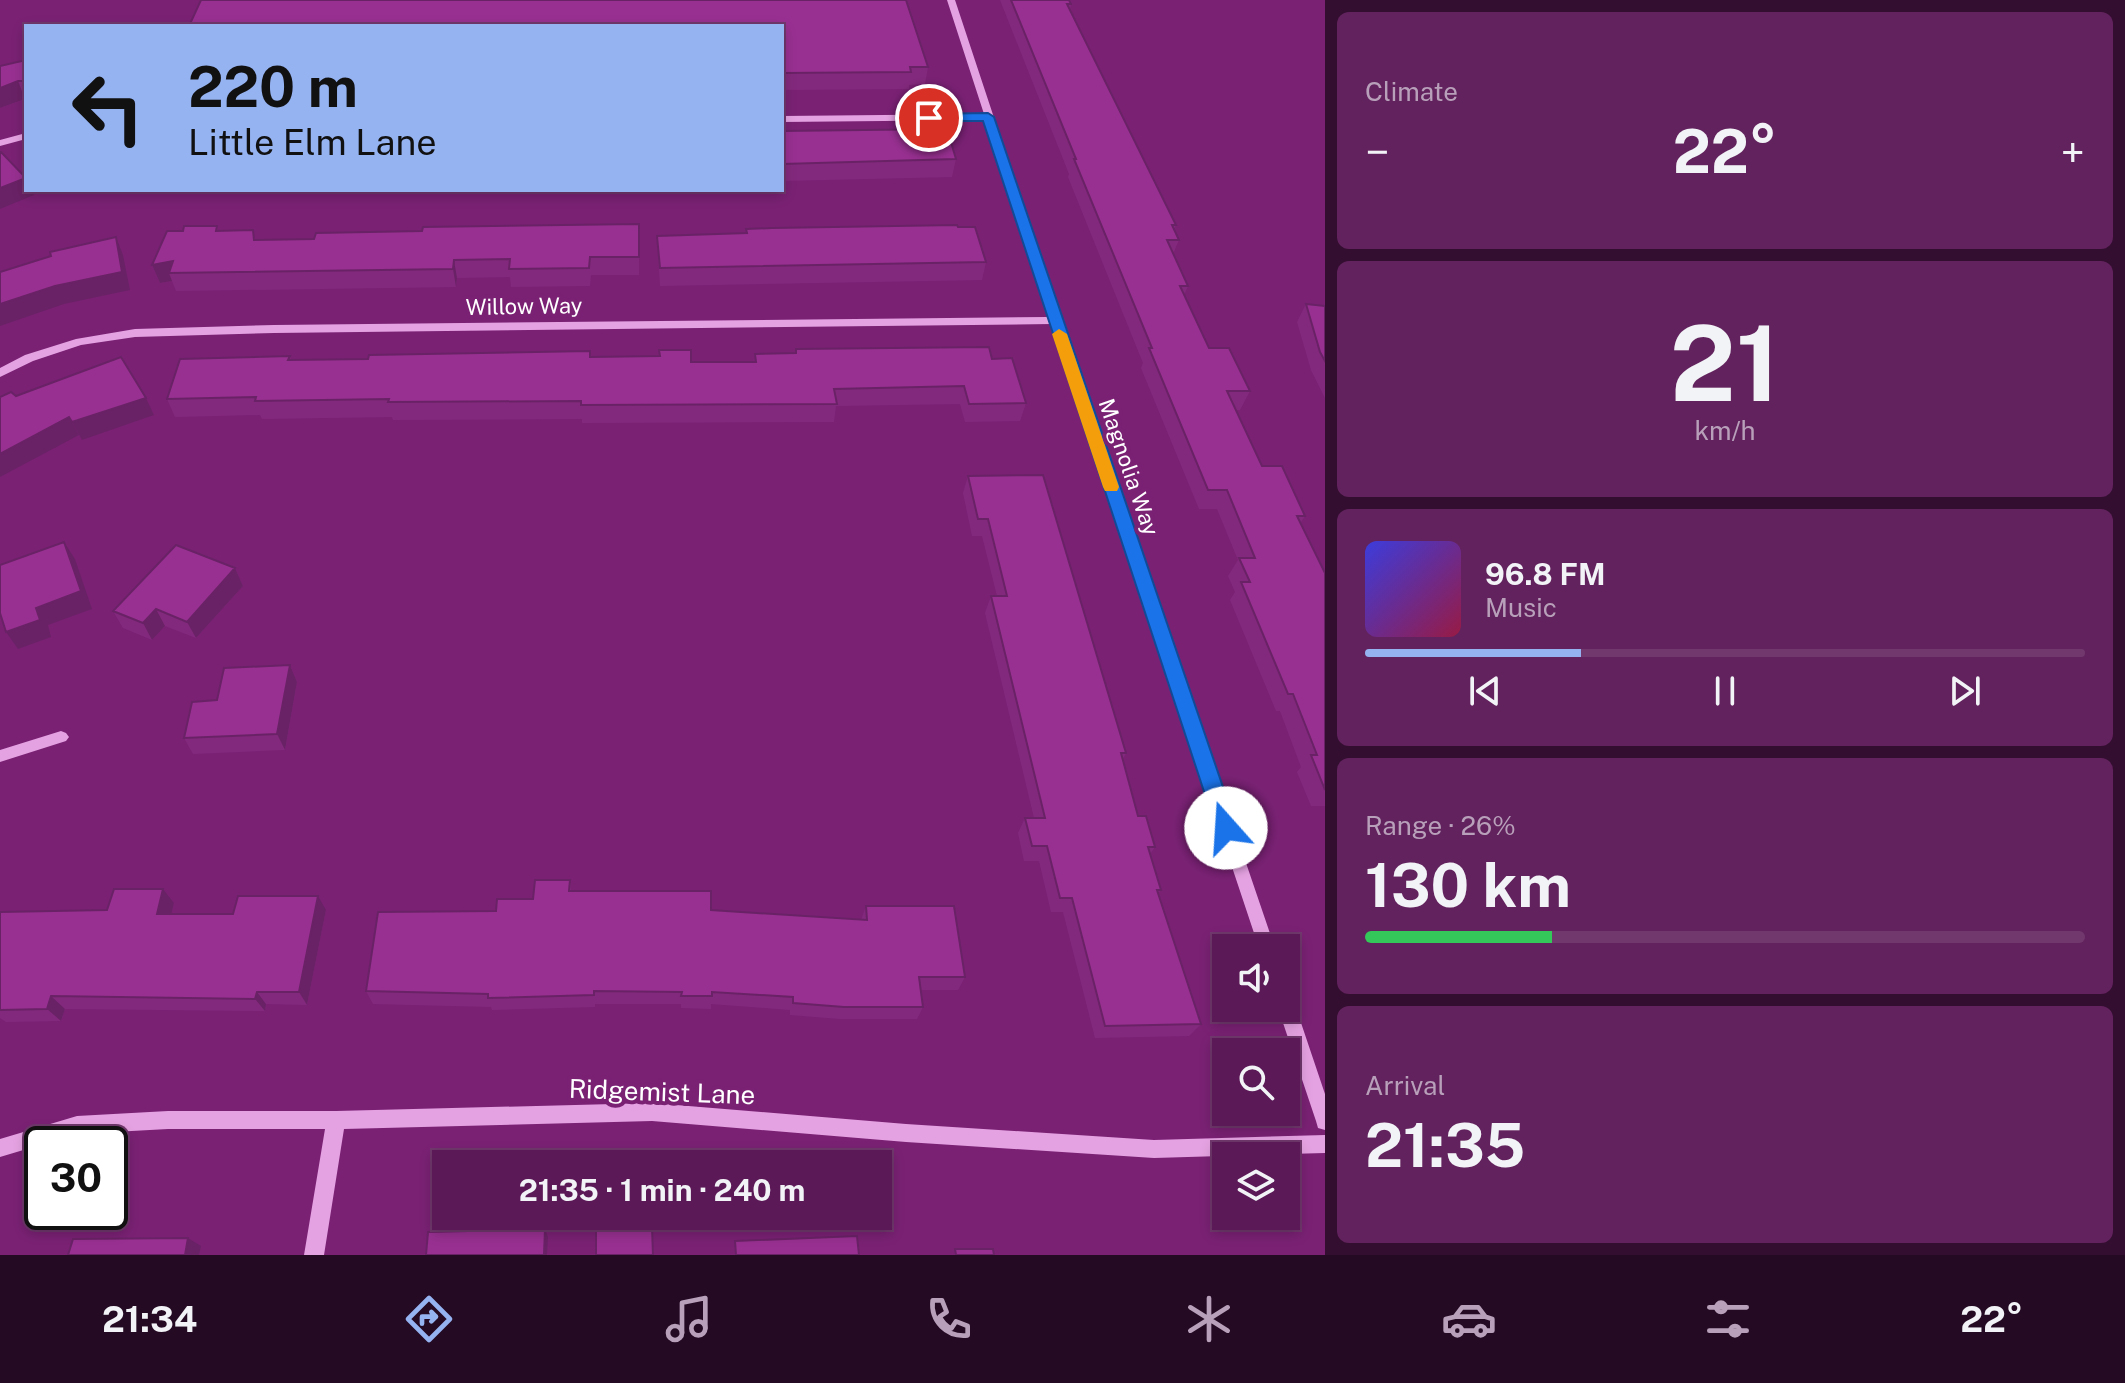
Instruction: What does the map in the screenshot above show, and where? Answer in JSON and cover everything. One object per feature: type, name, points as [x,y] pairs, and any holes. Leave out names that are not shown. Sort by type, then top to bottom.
[{"type":"street","name":"Magnolia Way","points":[[951,0],[1055,320],[1262,934]]},
{"type":"street","points":[[784,119],[988,117]]},
{"type":"street","points":[[0,143],[24,137]]},
{"type":"street","name":"Willow Way","points":[[0,373],[29,358],[80,342],[135,333],[1055,320]]},
{"type":"street","points":[[0,756],[61,737]]},
{"type":"street","points":[[1292,1022],[1325,1121]]},
{"type":"street","name":"Ridgemist Lane","points":[[0,1148],[77,1125],[168,1120],[336,1120],[652,1112],[1154,1149],[1325,1144]]},
{"type":"street","points":[[314,1255],[336,1120]]},
{"type":"building","points":[[201,0],[906,0],[928,67],[910,67],[911,72],[784,73],[784,24],[190,24]]},
{"type":"building","points":[[1011,0],[1069,0],[1071,4],[1067,4],[1176,225],[1172,225],[1179,240],[1167,240],[1188,286],[1180,286],[1209,348],[1229,348],[1250,391],[1227,391],[1262,466],[1282,466],[1305,516],[1297,516],[1325,573],[1325,790],[1311,755],[1317,755],[1293,694],[1288,694],[1241,582],[1250,582],[1239,558],[1255,558],[1227,490],[1208,490]]},
{"type":"building","points":[[24,60],[24,81],[0,88],[0,66]]},
{"type":"building","points":[[947,129],[956,159],[784,164],[784,131]]},
{"type":"building","points":[[0,152],[1,152],[24,179],[0,188]]},
{"type":"building","points":[[639,224],[639,257],[590,257],[589,268],[509,269],[510,259],[454,260],[453,269],[169,273],[173,261],[152,265],[167,231],[183,231],[184,226],[217,226],[216,231],[253,230],[254,240],[314,239],[316,233],[422,231],[423,227]]},
{"type":"building","points":[[975,227],[986,262],[660,268],[657,236],[747,233],[746,229],[772,228]]},
{"type":"building","points":[[116,237],[122,272],[55,286],[0,304],[0,272],[51,256],[50,252]]},
{"type":"building","points":[[1306,304],[1325,306],[1325,361],[1320,352]]},
{"type":"building","points":[[989,347],[992,359],[1012,358],[1026,403],[969,404],[964,386],[834,389],[837,404],[581,405],[581,401],[255,401],[256,397],[167,399],[180,359],[290,356],[288,360],[368,359],[369,355],[590,351],[590,357],[660,356],[659,350],[691,350],[691,362],[756,362],[755,354],[796,353],[796,349]]},
{"type":"building","points":[[121,357],[146,398],[72,422],[69,417],[0,454],[0,397],[11,392],[16,396]]},
{"type":"building","points":[[1043,475],[1126,753],[1121,753],[1138,816],[1146,816],[1155,847],[1148,847],[1161,890],[1157,890],[1201,1024],[1105,1026],[1072,898],[1060,898],[1047,846],[1032,846],[1025,818],[1045,818],[991,596],[1007,596],[988,519],[978,519],[968,476]]},
{"type":"building","points":[[64,542],[81,591],[36,608],[40,620],[6,632],[0,613],[0,565]]},
{"type":"building","points":[[176,545],[235,568],[187,622],[156,609],[143,623],[113,611]]},
{"type":"building","points":[[290,665],[277,734],[184,738],[192,702],[217,700],[224,668]]},
{"type":"building","points":[[535,880],[570,880],[569,891],[711,891],[711,910],[867,920],[866,906],[954,906],[965,977],[919,977],[923,1007],[844,1007],[793,1003],[793,997],[712,992],[712,996],[681,996],[682,992],[594,991],[594,995],[488,998],[488,994],[366,991],[378,912],[496,911],[497,899],[533,899]]},
{"type":"building","points":[[114,889],[163,889],[157,914],[233,914],[238,896],[318,896],[299,992],[257,992],[255,999],[51,996],[47,1009],[0,1010],[0,912],[107,910]]},
{"type":"building","points":[[545,1230],[544,1255],[426,1255],[428,1232]]},
{"type":"building","points":[[596,1230],[652,1230],[653,1255],[596,1255]]},
{"type":"building","points":[[857,1236],[859,1255],[736,1255],[735,1241]]},
{"type":"building","points":[[188,1238],[185,1255],[68,1255],[73,1239]]},
{"type":"building","points":[[955,1249],[993,1249],[994,1255],[956,1255]]},
{"type":"slow traffic","points":[[1059,334],[1111,487]]},
{"type":"route","points":[[929,118],[988,117],[1226,828]]}]
